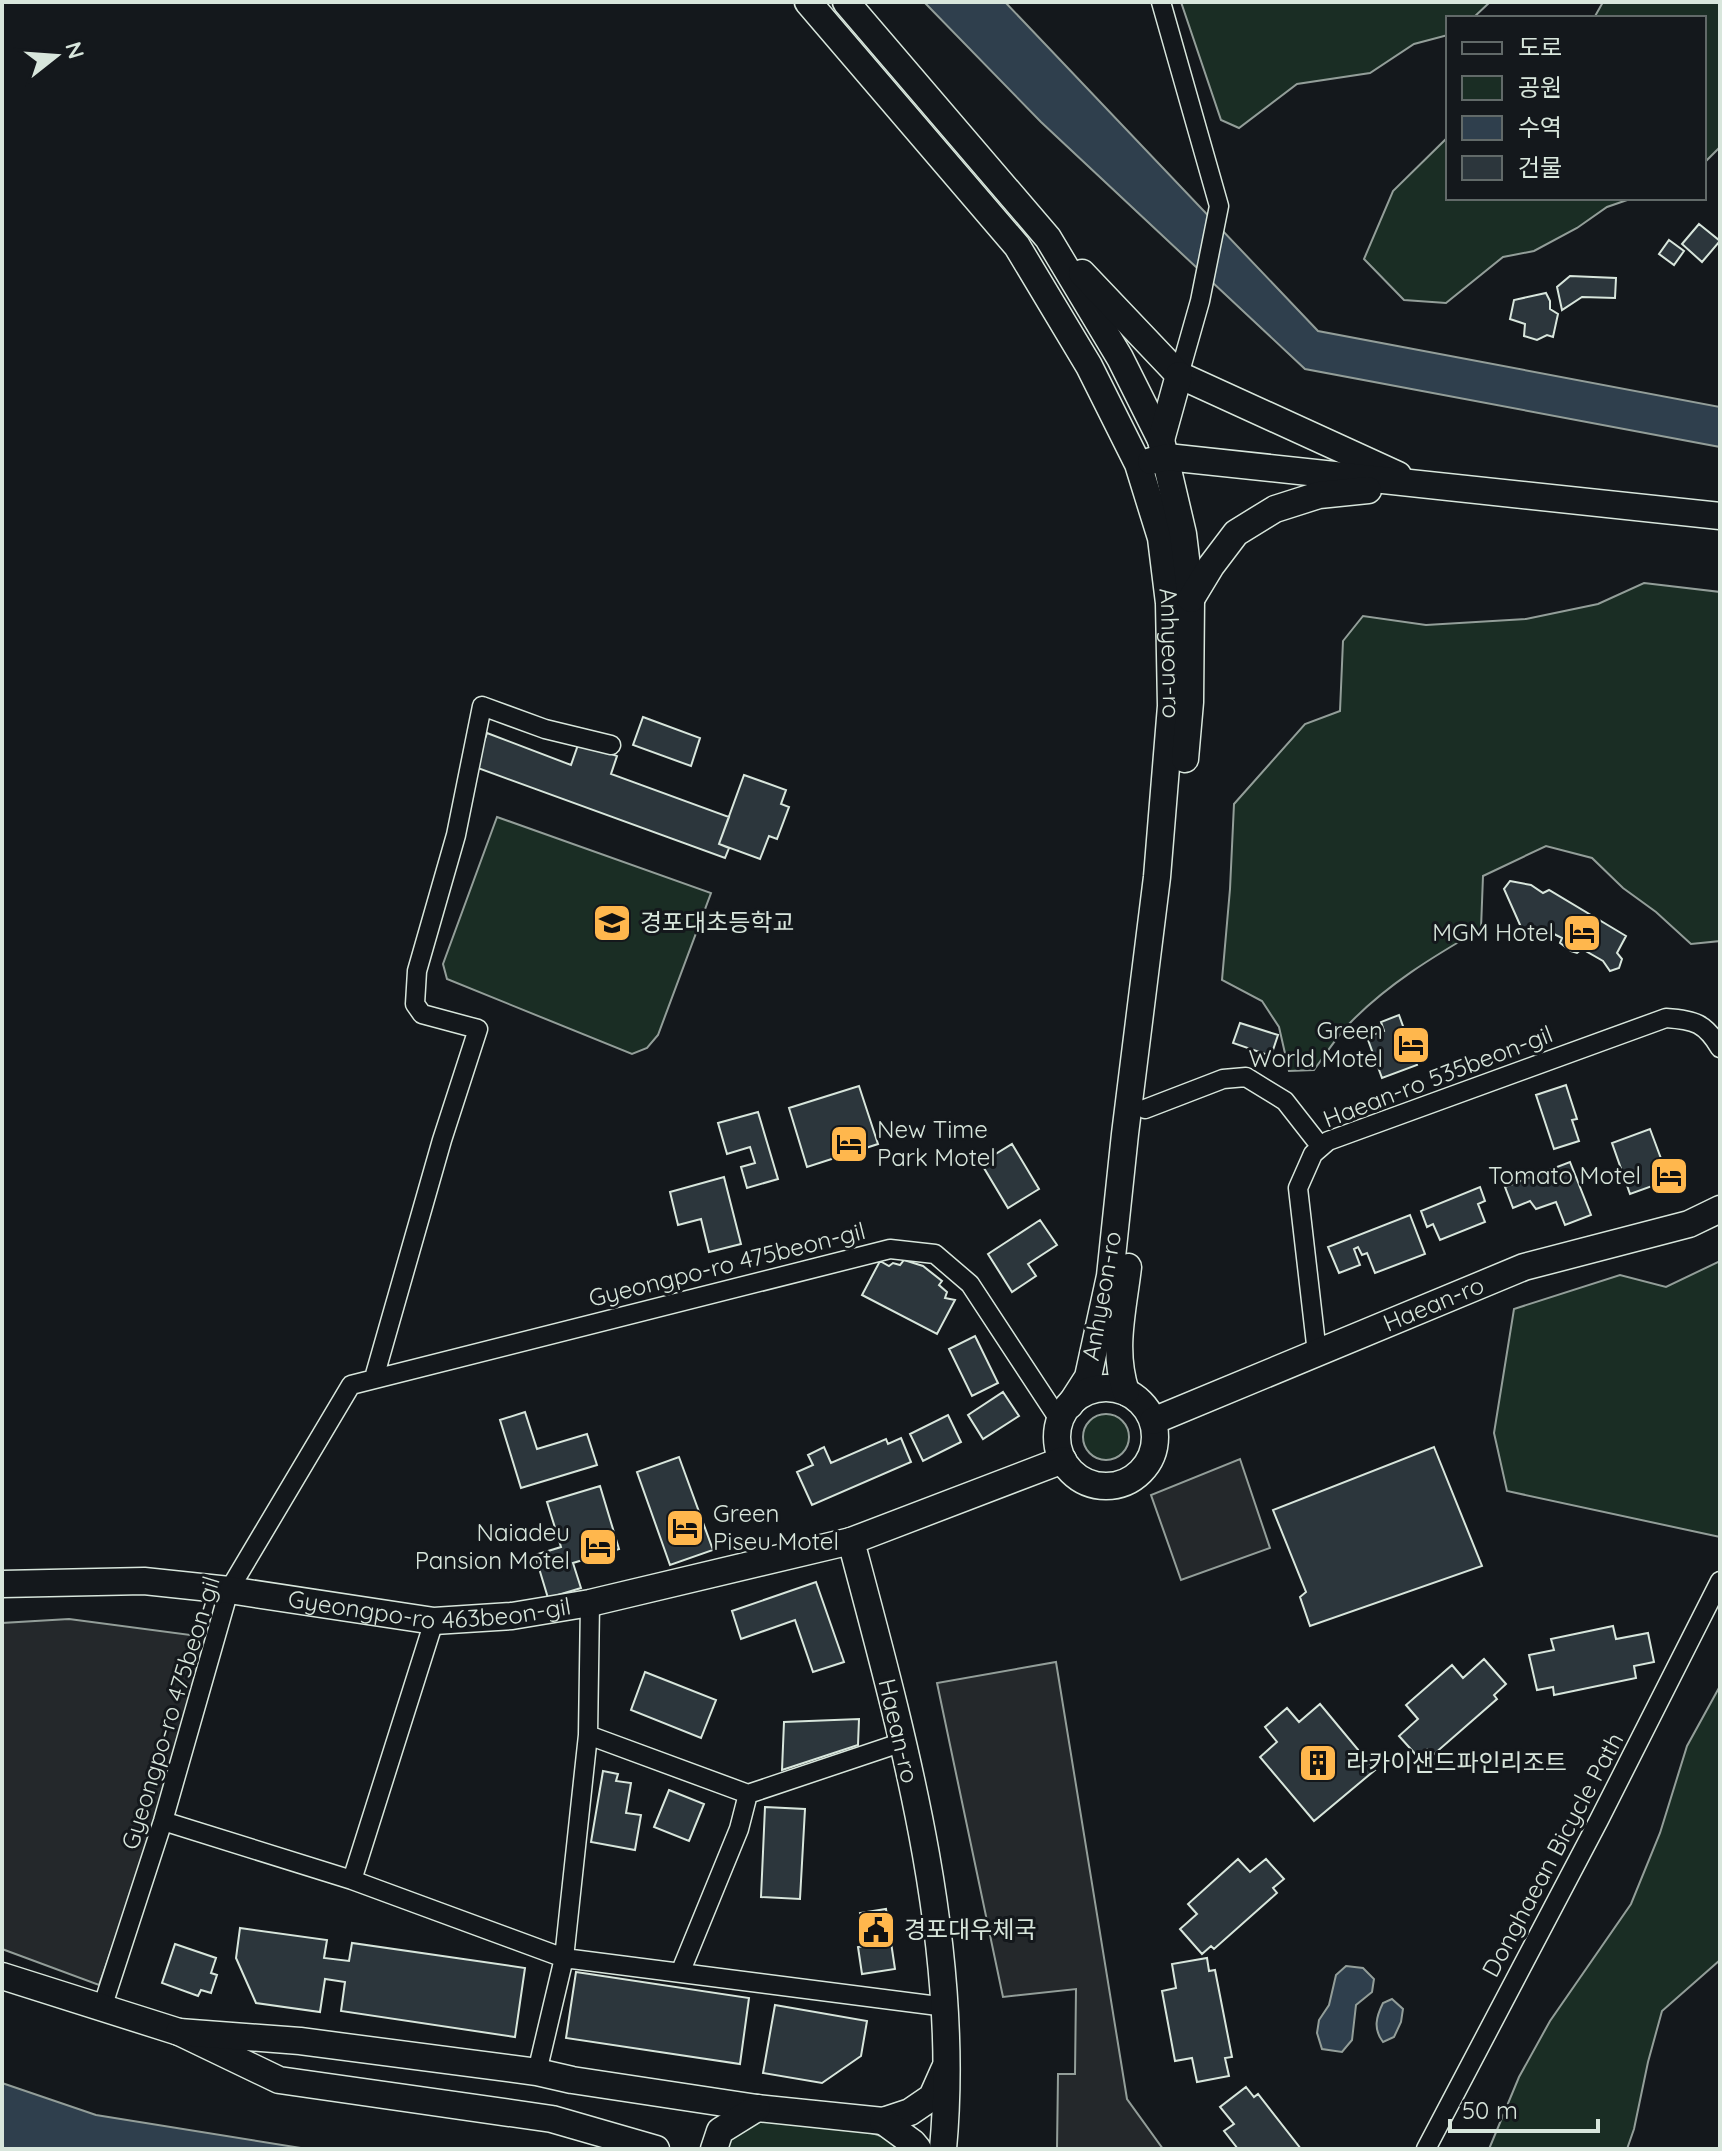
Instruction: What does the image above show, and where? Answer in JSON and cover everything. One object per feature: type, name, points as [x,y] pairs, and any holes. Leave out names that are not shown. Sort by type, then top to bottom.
[{"type":"street","name":"Anhyeon-ro","points":[[808,2],[1017,246],[1089,366],[1138,464],[1161,538],[1169,603],[1171,706],[1157,877],[1126,1119],[1110,1276],[1088,1377],[1065,1413]]},
{"type":"street","name":"Anhyeon-ro","points":[[846,2],[1044,232],[1120,358],[1164,448],[1183,534],[1191,599],[1190,702],[1170,907],[1120,1331],[1119,1369],[1126,1392]]},
{"type":"street","points":[[1161,2],[1219,206],[1200,301],[1179,375],[1164,448]]},
{"type":"street","points":[[1044,232],[1179,375],[1419,484]]},
{"type":"street","points":[[1138,464],[1164,448],[1419,484],[1720,516]]},
{"type":"street","points":[[1191,599],[1236,533],[1275,509],[1319,495],[1419,484]]},
{"type":"street","points":[[374,1378],[442,1140],[478,1029],[422,1014],[415,1004],[417,971],[456,835],[482,706],[545,729],[611,745]]},
{"type":"street","name":"Haean-ro 535beon-gil","points":[[1317,1353],[1298,1188],[1313,1154],[1328,1141],[1666,1018],[1685,1019],[1709,1029],[1720,1048]]},
{"type":"street","points":[[1145,1109],[1223,1079],[1246,1077],[1285,1101],[1321,1147]]},
{"type":"street","name":"Haean-ro","points":[[1153,1421],[1524,1267],[1689,1224],[1720,1209]]},
{"type":"street","name":"Gyeongpo-ro 475beon-gil","points":[[102,2008],[163,1821],[229,1590],[351,1385],[890,1249],[935,1254],[970,1284],[1065,1413]]},
{"type":"street","points":[[1111,1388],[1126,1392],[1147,1409],[1153,1421],[1153,1453],[1139,1473],[1119,1485],[1103,1486],[1087,1482],[1073,1473],[1058,1447],[1065,1413],[1081,1395],[1096,1389],[1111,1388]]},
{"type":"street","points":[[851,1541],[1063,1460]]},
{"type":"street","name":"Haean-ro","points":[[851,1541],[903,1742],[934,1909],[946,2007],[943,2149]]},
{"type":"street","name":"Gyeongpo-ro 463beon-gil","points":[[2,1584],[144,1581],[229,1590],[434,1621],[512,1616],[590,1603],[851,1541]]},
{"type":"street","name":"Donghaean Bicycle Path","points":[[1426,2149],[1599,1820],[1720,1581]]},
{"type":"street","points":[[537,2072],[564,1958],[588,1735],[590,1603]]},
{"type":"street","points":[[352,1880],[434,1621]]},
{"type":"street","points":[[588,1735],[748,1794],[903,1742]]},
{"type":"street","points":[[680,1973],[739,1829],[748,1794]]},
{"type":"street","points":[[163,1821],[352,1880],[564,1958],[946,2007]]},
{"type":"street","points":[[2,1976],[179,2032],[279,2080],[552,2119],[656,2149]]},
{"type":"street","points":[[179,2032],[300,2041],[537,2072],[757,2108],[883,2121],[910,2112],[932,2097],[946,2067]]},
{"type":"street","points":[[714,2149],[720,2131],[757,2108]]},
{"type":"street","points":[[883,2121],[918,2149]]},
{"type":"green space","points":[[1181,2],[1490,2],[1475,16],[1446,16],[1446,36],[1414,44],[1370,73],[1297,84],[1239,128],[1221,120]]},
{"type":"green space","points":[[1603,2],[1720,2],[1720,147],[1706,161],[1706,16],[1595,16]]},
{"type":"green space","points":[[1446,139],[1446,200],[1627,200],[1607,207],[1577,228],[1534,251],[1503,257],[1446,303],[1404,300],[1364,259],[1393,191]]},
{"type":"green space","points":[[1644,583],[1720,592],[1720,941],[1691,944],[1592,858],[1546,846],[1483,876],[1481,929],[1428,961],[1378,997],[1344,1030],[1314,1070],[1289,1071],[1279,1027],[1262,1001],[1222,980],[1234,804],[1305,724],[1340,711],[1343,641],[1363,616],[1426,625],[1526,619],[1598,604]]},
{"type":"green space","points":[[497,817],[711,893],[658,1035],[647,1048],[632,1054],[447,979],[443,964]]},
{"type":"green space","points":[[1720,1261],[1720,1537],[1507,1491],[1494,1433],[1514,1309],[1620,1275],[1666,1287]]},
{"type":"green space","points":[[1106,1414],[1123,1420],[1129,1437],[1123,1454],[1106,1460],[1089,1454],[1083,1437],[1089,1420]]},
{"type":"green space","points":[[1720,1686],[1720,1960],[1662,2011],[1627,2149],[1489,2149],[1519,2077],[1550,2021],[1631,1904],[1660,1833],[1687,1746]]},
{"type":"green space","points":[[753,2118],[856,2129],[876,2134],[902,2149],[726,2149],[732,2132]]},
{"type":"shaded area","points":[[1240,1459],[1270,1548],[1181,1580],[1151,1495]]},
{"type":"shaded area","points":[[69,1619],[221,1639],[99,1985],[2,1949],[2,1623]]},
{"type":"shaded area","points":[[1056,1662],[1127,2099],[1163,2149],[1057,2149],[1058,2074],[1075,2074],[1076,1989],[1003,1997],[937,1683]]},
{"type":"water","points":[[924,2],[1005,2],[1318,331],[1720,407],[1720,447],[1305,369],[1041,122]]},
{"type":"water","points":[[1346,1966],[1363,1968],[1374,1979],[1372,1992],[1356,2005],[1352,2040],[1342,2052],[1322,2049],[1317,2033],[1319,2020],[1329,2005],[1336,1975]]},
{"type":"water","points":[[1392,1999],[1403,2009],[1401,2022],[1394,2037],[1383,2042],[1377,2028],[1377,2018],[1383,2003]]},
{"type":"water","points":[[2,2083],[96,2115],[307,2149],[2,2149]]},
{"type":"building","points":[[1699,224],[1720,241],[1702,262],[1682,244]]},
{"type":"building","points":[[1669,240],[1684,251],[1674,265],[1659,254]]},
{"type":"building","points":[[1570,276],[1616,278],[1615,298],[1582,297],[1562,310],[1557,287]]},
{"type":"building","points":[[1546,293],[1550,309],[1558,314],[1553,337],[1547,335],[1537,340],[1524,336],[1525,324],[1510,319],[1514,300]]},
{"type":"building","points":[[643,717],[700,738],[691,766],[633,745]]},
{"type":"building","points":[[487,733],[571,765],[579,742],[617,756],[611,774],[729,817],[719,844],[729,848],[725,858],[475,767]]},
{"type":"building","points":[[744,775],[786,790],[781,804],[789,807],[777,839],[769,836],[760,859],[719,844]]},
{"type":"building","points":[[1510,881],[1531,885],[1543,893],[1549,890],[1626,936],[1617,953],[1622,959],[1619,968],[1610,971],[1603,961],[1582,949],[1577,953],[1571,951],[1560,943],[1562,938],[1544,929],[1535,938],[1525,936],[1504,889]]},
{"type":"building","points":[[1399,1015],[1417,1065],[1382,1078],[1367,1037],[1384,1031],[1381,1022]]},
{"type":"building","points":[[1240,1023],[1278,1035],[1271,1056],[1233,1043]]},
{"type":"building","points":[[1566,1085],[1577,1119],[1572,1120],[1579,1141],[1554,1149],[1536,1095]]},
{"type":"building","points":[[859,1086],[878,1144],[807,1167],[789,1108]]},
{"type":"building","points":[[758,1112],[778,1179],[747,1188],[741,1167],[755,1163],[750,1147],[727,1154],[718,1123]]},
{"type":"building","points":[[1650,1129],[1669,1180],[1630,1194],[1612,1143]]},
{"type":"building","points":[[1012,1144],[1039,1189],[1008,1208],[981,1163]]},
{"type":"building","points":[[1570,1162],[1591,1215],[1565,1225],[1556,1202],[1536,1209],[1530,1201],[1513,1208],[1505,1187]]},
{"type":"building","points":[[724,1177],[741,1244],[709,1252],[701,1219],[678,1225],[670,1192]]},
{"type":"building","points":[[1480,1187],[1485,1201],[1478,1204],[1485,1222],[1440,1240],[1433,1224],[1427,1227],[1421,1211]]},
{"type":"building","points":[[1410,1215],[1425,1254],[1375,1273],[1367,1253],[1362,1255],[1358,1247],[1354,1249],[1360,1265],[1339,1273],[1328,1247]]},
{"type":"building","points":[[1040,1220],[1057,1245],[1028,1264],[1036,1276],[1012,1292],[988,1254]]},
{"type":"building","points":[[904,1260],[923,1266],[942,1281],[939,1285],[947,1292],[945,1298],[955,1300],[937,1334],[862,1295],[880,1261],[889,1266],[893,1263],[900,1265]]},
{"type":"building","points":[[975,1336],[998,1383],[972,1396],[949,1349]]},
{"type":"building","points":[[1003,1392],[1019,1416],[983,1439],[968,1415]]},
{"type":"building","points":[[525,1412],[537,1449],[587,1434],[597,1465],[521,1488],[500,1420]]},
{"type":"building","points":[[948,1415],[961,1442],[923,1461],[910,1434]]},
{"type":"building","points":[[901,1438],[911,1462],[812,1505],[797,1472],[813,1465],[808,1455],[824,1447],[831,1463],[886,1439],[888,1444]]},
{"type":"building","points":[[1434,1447],[1482,1566],[1310,1626],[1300,1597],[1306,1592],[1273,1510]]},
{"type":"building","points":[[679,1457],[713,1550],[670,1565],[637,1472]]},
{"type":"building","points":[[600,1486],[619,1549],[573,1563],[581,1588],[548,1598],[535,1555],[561,1547],[547,1502]]},
{"type":"building","points":[[816,1582],[844,1662],[813,1672],[795,1620],[741,1639],[732,1611]]},
{"type":"building","points":[[1613,1626],[1616,1639],[1648,1633],[1654,1662],[1634,1666],[1636,1678],[1554,1695],[1553,1687],[1537,1690],[1529,1655],[1554,1650],[1551,1639]]},
{"type":"building","points":[[1484,1659],[1506,1684],[1494,1695],[1497,1699],[1433,1755],[1427,1749],[1418,1757],[1399,1736],[1418,1719],[1406,1705],[1452,1665],[1463,1678]]},
{"type":"building","points":[[645,1672],[716,1700],[701,1738],[631,1710]]},
{"type":"building","name":"라카이샌드파인리조트","points":[[1320,1704],[1375,1770],[1314,1821],[1260,1757],[1277,1742],[1265,1727],[1287,1708],[1299,1722]]},
{"type":"building","points":[[859,1719],[858,1745],[782,1770],[784,1722]]},
{"type":"building","points":[[603,1771],[618,1774],[616,1781],[631,1783],[626,1813],[641,1815],[635,1850],[591,1842]]},
{"type":"building","points":[[669,1790],[704,1804],[689,1841],[654,1827]]},
{"type":"building","points":[[765,1807],[805,1809],[800,1899],[761,1897]]},
{"type":"building","points":[[1238,1859],[1250,1872],[1266,1859],[1284,1879],[1273,1888],[1277,1893],[1214,1949],[1211,1946],[1202,1954],[1180,1929],[1197,1914],[1188,1904]]},
{"type":"building","name":"경포대우체국","points":[[886,1909],[895,1969],[862,1974],[858,1947],[866,1946],[860,1913]]},
{"type":"building","points":[[240,1928],[327,1940],[324,1958],[349,1961],[352,1943],[525,1968],[515,2037],[341,2011],[345,1982],[325,1979],[320,2012],[256,2003],[236,1958]]},
{"type":"building","points":[[175,1944],[216,1958],[211,1973],[217,1975],[211,1993],[201,1990],[198,1996],[162,1983]]},
{"type":"building","points":[[1207,1958],[1209,1971],[1215,1970],[1232,2057],[1225,2058],[1229,2076],[1197,2082],[1192,2058],[1175,2061],[1162,1991],[1176,1988],[1172,1964]]},
{"type":"building","points":[[576,1972],[749,1998],[740,2064],[566,2038]]},
{"type":"building","points":[[775,2005],[867,2021],[861,2056],[822,2083],[763,2073]]},
{"type":"building","points":[[1246,2087],[1254,2097],[1258,2094],[1301,2149],[1238,2149],[1224,2131],[1234,2124],[1220,2107]]},
{"type":"place","name":"경포대초등학교","points":[[612,923]]},
{"type":"place","name":"MGM Hotel","points":[[1582,933]]},
{"type":"place","name":"Green World Motel","points":[[1411,1045]]},
{"type":"place","name":"New Time Park Motel","points":[[849,1144]]},
{"type":"place","name":"Tomato Motel","points":[[1669,1176]]},
{"type":"place","name":"Green Piseu Motel","points":[[685,1528]]},
{"type":"place","name":"Naiadeu Pansion Motel","points":[[598,1547]]},
{"type":"place","name":"라카이샌드파인리조트","points":[[1318,1763]]},
{"type":"place","name":"경포대우체국","points":[[876,1930]]}]
